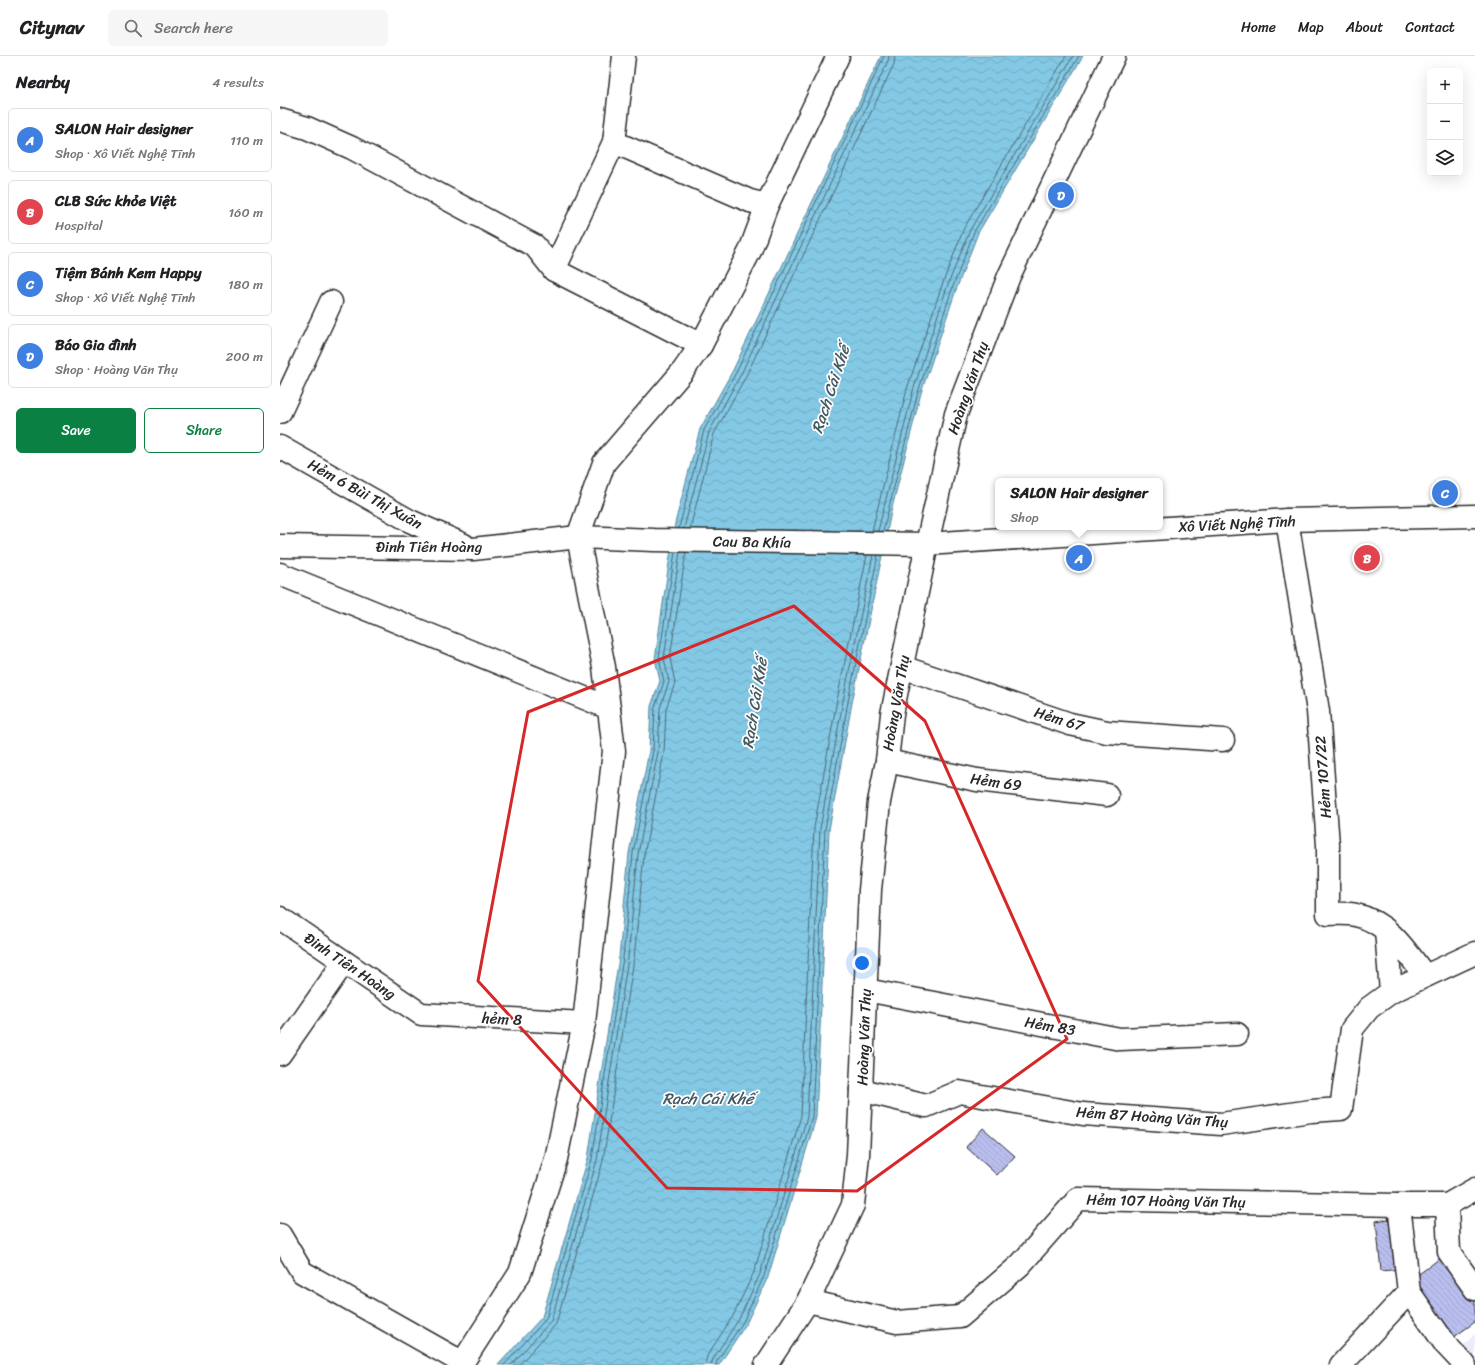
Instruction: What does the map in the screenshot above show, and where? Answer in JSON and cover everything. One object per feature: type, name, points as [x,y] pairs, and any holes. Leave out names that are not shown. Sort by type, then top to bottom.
[{"type":"street","points":[[554,270],[614,142],[624,56]]},
{"type":"street","points":[[280,1234],[302,1272],[462,1364],[520,1273],[556,1159],[584,1023],[614,751],[604,667],[578,537],[604,463],[683,371],[701,345],[750,251],[767,205],[838,56]]},
{"type":"street","name":"Hoàng Văn Thụ","points":[[766,1365],[808,1301],[853,1205],[858,1156],[870,890],[892,714],[902,668],[920,544],[956,414],[1009,276],[1114,56]]},
{"type":"street","points":[[280,120],[307,128],[352,148],[535,246],[554,270],[701,345]]},
{"type":"street","points":[[614,142],[750,201],[767,205]]},
{"type":"street","points":[[280,412],[330,302]]},
{"type":"street","name":"Hẻm 6 Bùi Thị Xuân","points":[[280,447],[410,521],[473,549]]},
{"type":"street","name":"Xô Viết Nghệ Tĩnh","points":[[1163,528],[1287,520],[1475,516]]},
{"type":"street","name":"Hẻm 107/22","points":[[1287,520],[1318,711],[1328,845],[1328,914],[1355,915],[1369,919],[1381,925],[1405,949],[1424,976]]},
{"type":"street","name":"Xô Viết Nghệ Tĩnh","points":[[920,544],[1134,530]]},
{"type":"street","name":"Cau Ba Khía","points":[[578,537],[654,540],[920,544]]},
{"type":"street","name":"Đinh Tiên Hoàng","points":[[280,546],[473,549],[578,537]]},
{"type":"street","points":[[280,574],[609,708]]},
{"type":"street","name":"Hẻm 67","points":[[902,668],[1070,724],[1107,732],[1223,740]]},
{"type":"street","name":"Hẻm 69","points":[[887,761],[977,780],[1107,795]]},
{"type":"street","name":"Đinh Tiên Hoàng","points":[[280,918],[421,1014]]},
{"type":"street","points":[[1386,930],[1390,992]]},
{"type":"street","name":"Hẻm 87 Hoàng Văn Thụ","points":[[861,1090],[926,1106],[959,1092],[1083,1114],[1221,1124],[1311,1111],[1340,1109],[1352,1029],[1369,1008],[1390,992],[1475,953]]},
{"type":"street","points":[[280,1054],[344,962]]},
{"type":"street","name":"Hẻm 83","points":[[866,990],[1120,1039],[1237,1034]]},
{"type":"street","name":"hẻm 8","points":[[421,1014],[584,1023]]},
{"type":"street","name":"Hẻm 107 Hoàng Văn Thụ","points":[[808,1301],[897,1322],[960,1317],[1020,1265],[1078,1199],[1447,1205],[1475,1189]]},
{"type":"street","points":[[1399,1205],[1409,1292],[1446,1345],[1465,1365]]},
{"type":"street","points":[[1447,1205],[1449,1252],[1475,1289]]},
{"type":"street","points":[[1341,1365],[1409,1292]]},
{"type":"highlighted area","points":[[794,606],[925,721],[1067,1039],[857,1191],[667,1188],[478,981],[528,712]]},
{"type":"shaded area","points":[[1475,1334],[1475,1363],[1461,1348]]},
{"type":"water","name":"Rạch Cái Khế","points":[[881,56],[1083,56],[978,233],[956,290],[921,393],[891,512],[852,703],[829,830],[816,1118],[768,1277],[746,1324],[719,1365],[498,1365],[542,1317],[588,1158],[619,957],[629,853],[649,751],[651,706],[660,681],[655,659],[675,523],[700,429],[733,370]]},
{"type":"building","points":[[983,1128],[1015,1156],[997,1175],[966,1147]]},
{"type":"building","points":[[1395,1218],[1401,1269],[1381,1271],[1376,1221]]},
{"type":"building","points":[[1443,1256],[1475,1300],[1475,1322],[1454,1337],[1411,1280]]},
{"type":"place","name":"Báo Gia đình","points":[[1061,195]]},
{"type":"place","name":"Tiệm Bánh Kem Happy","points":[[1445,493]]},
{"type":"place","name":"SALON Hair designer","points":[[1079,558]]},
{"type":"place","name":"CLB Sức khỏe Việt","points":[[1367,558]]}]
